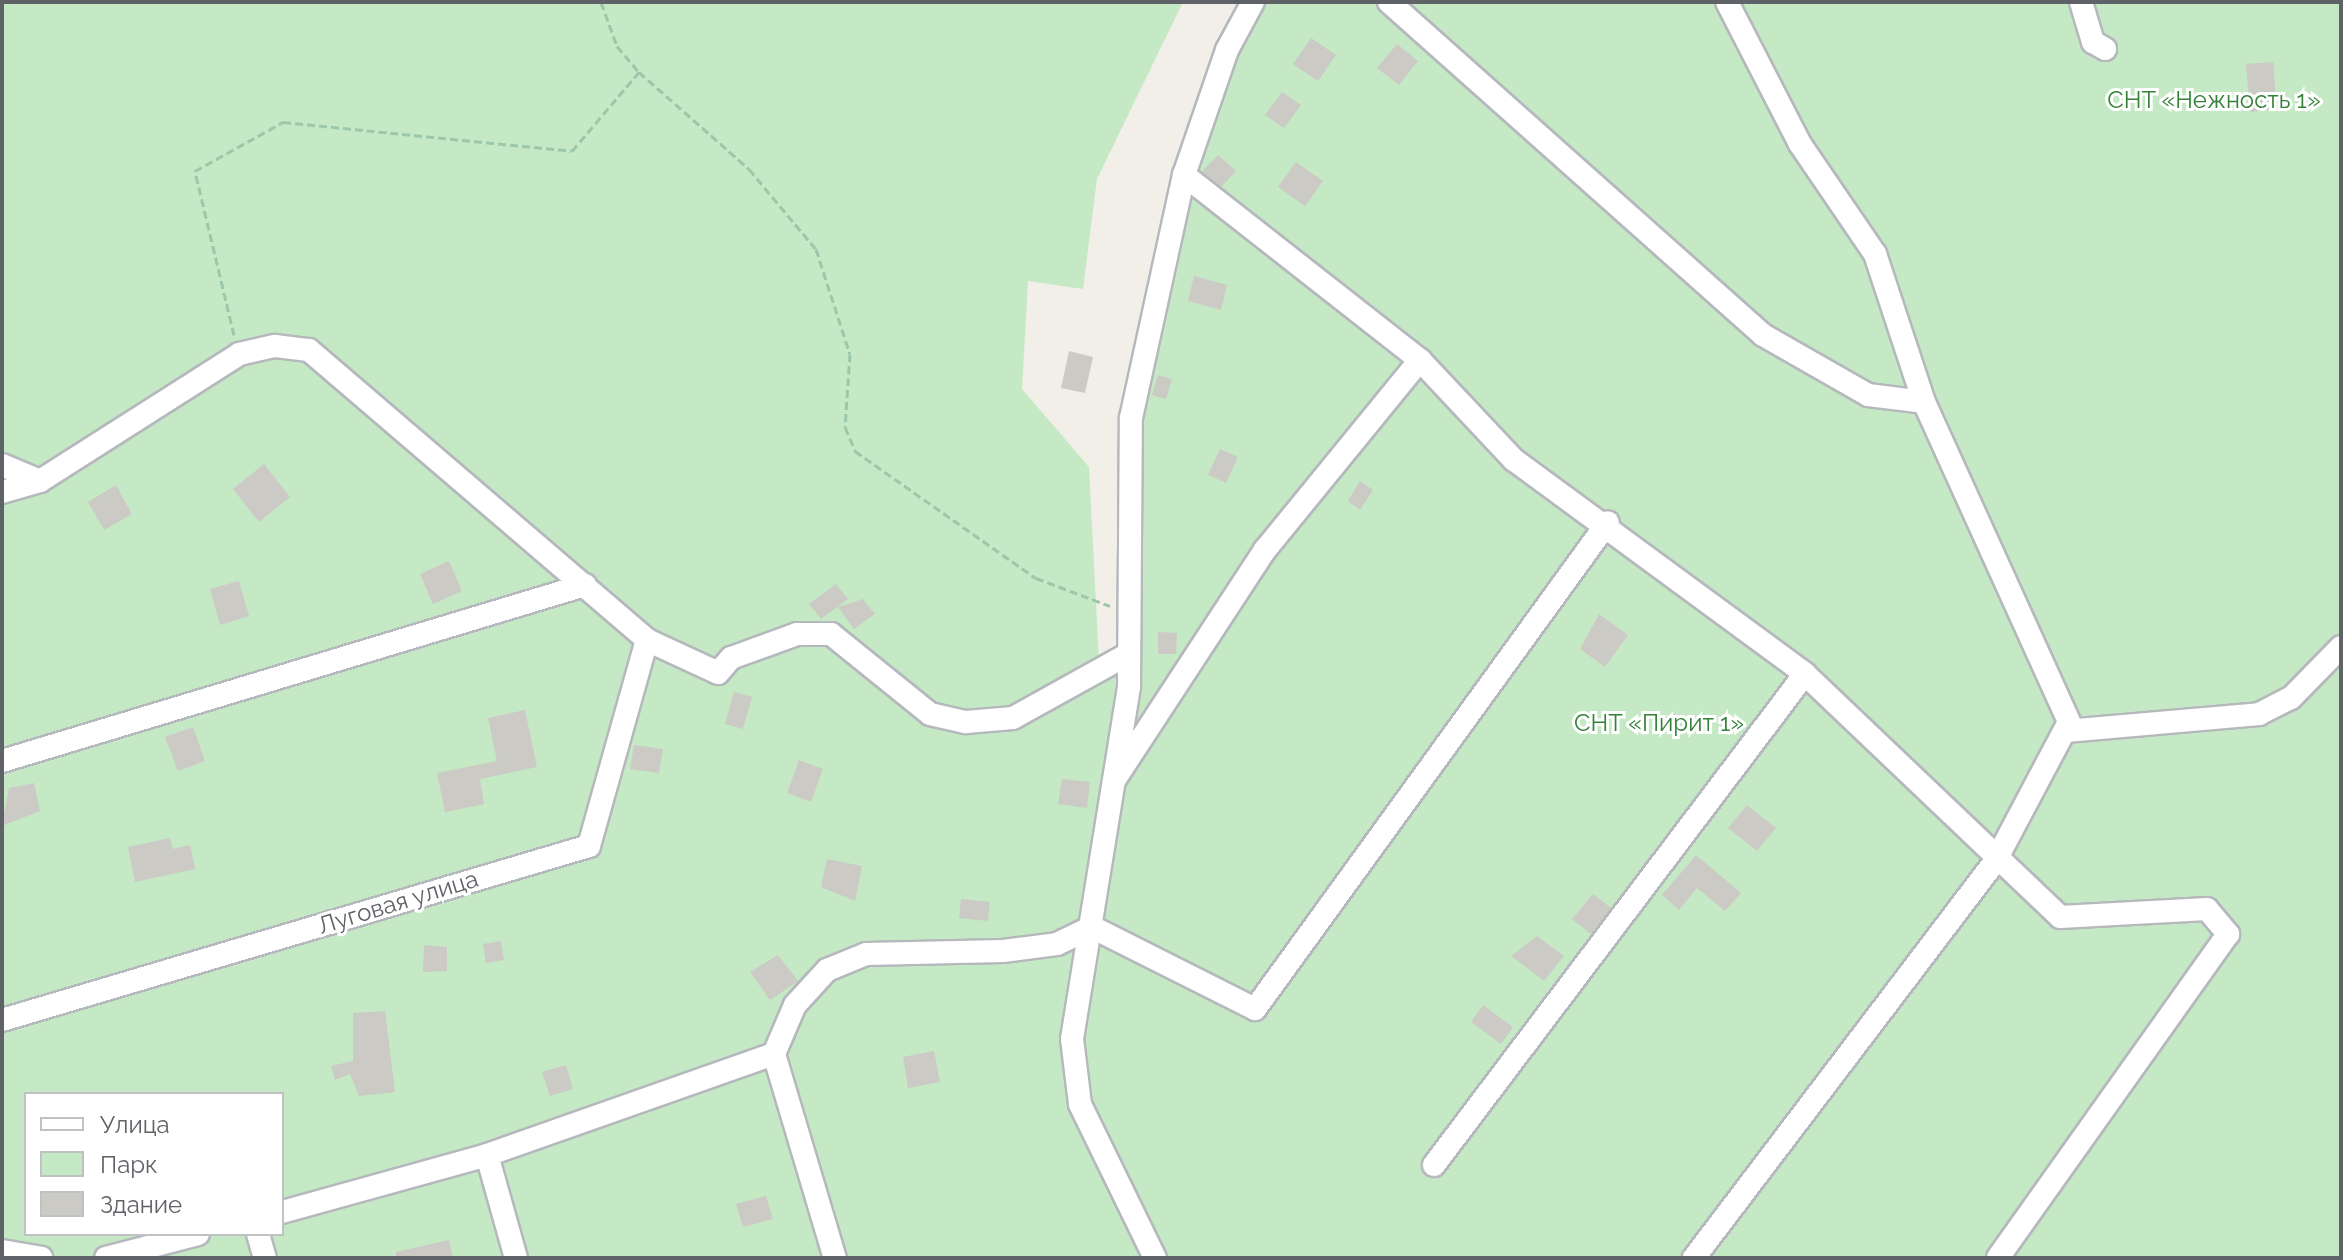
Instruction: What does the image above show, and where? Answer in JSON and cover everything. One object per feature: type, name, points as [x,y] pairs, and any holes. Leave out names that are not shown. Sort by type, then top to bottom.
[{"type":"street","points":[[1155,1258],[1080,1104],[1072,1039],[1092,927],[1108,789],[1129,686],[1125,656],[1131,418],[1184,175],[1227,50],[1253,2]]},
{"type":"street","points":[[1389,2],[1763,335],[1868,395],[1924,402]]},
{"type":"street","points":[[1694,1258],[1996,860],[2069,722],[1924,402],[1875,254],[1800,144],[1727,2]]},
{"type":"street","points":[[2081,2],[2093,42],[2105,49]]},
{"type":"street","points":[[1184,175],[1420,360],[1514,460],[1608,522],[1805,674],[1996,860],[2060,917],[2207,909],[2228,934],[1998,1258]]},
{"type":"street","points":[[2,492],[40,481],[239,354],[275,346],[309,350],[647,640],[718,673],[731,658],[797,634],[831,634],[930,714],[966,722],[1013,718],[1125,656]]},
{"type":"street","points":[[1108,789],[1265,550],[1420,360]]},
{"type":"street","points":[[2,465],[40,481]]},
{"type":"street","points":[[1092,927],[1255,1009],[1608,522]]},
{"type":"street","points":[[2,761],[585,585]]},
{"type":"street","name":"Луговая улица","points":[[2,1020],[589,846],[647,640]]},
{"type":"street","points":[[2066,731],[2259,714],[2291,698],[2341,647]]},
{"type":"street","points":[[1434,1165],[1805,674]]},
{"type":"street","points":[[835,1258],[774,1054],[795,1005],[827,970],[853,959],[1057,944],[1092,927]]},
{"type":"street","points":[[284,1211],[487,1155],[774,1054]]},
{"type":"street","points":[[487,1155],[516,1258]]},
{"type":"street","points":[[106,1258],[190,1236]]},
{"type":"street","points":[[259,1236],[265,1258]]},
{"type":"street","points":[[2,1251],[12,1258]]},
{"type":"street","points":[[2,1251],[41,1258]]},
{"type":"path","points":[[601,2],[617,46],[639,72],[749,169],[816,249],[850,354],[845,427],[869,467],[1036,578],[1104,606],[1126,606]]},
{"type":"path","points":[[239,354],[195,171],[283,122],[572,151],[639,72]]},
{"type":"green space","name":"СНТ «Пирит 1»","points":[[2,2],[1183,2],[1097,179],[1083,289],[1028,281],[1022,389],[1089,467],[1099,662],[1128,656],[1135,458],[1180,200],[1234,46],[1259,2],[2341,2],[2341,1258],[2,1258]]},
{"type":"building","points":[[1311,38],[1336,55],[1318,81],[1293,64]]},
{"type":"building","points":[[1397,44],[1418,61],[1399,85],[1377,68]]},
{"type":"building","points":[[2273,62],[2277,109],[2250,112],[2246,64]]},
{"type":"building","points":[[1282,92],[1301,105],[1284,128],[1265,115]]},
{"type":"building","points":[[1218,155],[1236,171],[1221,187],[1202,171]]},
{"type":"building","points":[[1296,162],[1323,181],[1305,206],[1278,187]]},
{"type":"building","points":[[1194,276],[1227,285],[1221,310],[1188,301]]},
{"type":"building","points":[[1069,351],[1093,357],[1085,393],[1061,388]]},
{"type":"building","points":[[1158,375],[1172,379],[1166,399],[1152,395]]},
{"type":"building","points":[[1220,449],[1238,457],[1226,483],[1208,475]]},
{"type":"building","points":[[264,464],[290,497],[259,522],[233,489]]},
{"type":"building","points":[[1360,481],[1373,490],[1360,510],[1348,501]]},
{"type":"building","points":[[116,485],[132,514],[104,530],[88,502]]},
{"type":"building","points":[[449,561],[462,591],[433,604],[420,574]]},
{"type":"building","points":[[239,581],[249,616],[220,625],[210,589]]},
{"type":"building","points":[[836,584],[848,599],[821,619],[809,604]]},
{"type":"building","points":[[863,599],[875,614],[854,629],[838,607]]},
{"type":"building","points":[[1599,614],[1628,635],[1605,667],[1580,649]]},
{"type":"building","points":[[1158,632],[1177,633],[1176,654],[1158,654]]},
{"type":"building","points":[[734,692],[752,697],[743,729],[725,724]]},
{"type":"building","points":[[525,710],[537,767],[480,779],[484,804],[445,812],[437,773],[497,761],[488,718]]},
{"type":"building","points":[[193,727],[205,761],[178,771],[165,737]]},
{"type":"building","points":[[634,745],[663,749],[659,773],[630,769]]},
{"type":"building","points":[[799,760],[823,769],[811,802],[787,793]]},
{"type":"building","points":[[1062,779],[1090,782],[1087,808],[1058,804]]},
{"type":"building","points":[[34,783],[40,811],[2,826],[9,788]]},
{"type":"building","points":[[1747,805],[1776,828],[1757,851],[1728,828]]},
{"type":"building","points":[[170,838],[173,849],[190,845],[195,869],[135,882],[128,847]]},
{"type":"building","points":[[1696,855],[1741,893],[1725,911],[1697,888],[1679,910],[1662,895]]},
{"type":"building","points":[[827,859],[862,866],[855,901],[821,887]]},
{"type":"building","points":[[1593,894],[1611,908],[1591,934],[1572,919]]},
{"type":"building","points":[[961,899],[990,902],[988,921],[959,918]]},
{"type":"building","points":[[1537,936],[1564,956],[1544,981],[1511,956]]},
{"type":"building","points":[[501,941],[504,960],[486,963],[483,944]]},
{"type":"building","points":[[424,945],[447,947],[447,971],[423,972]]},
{"type":"building","points":[[778,955],[798,981],[770,1000],[750,972]]},
{"type":"building","points":[[1483,1005],[1513,1027],[1501,1044],[1471,1022]]},
{"type":"building","points":[[385,1011],[395,1092],[359,1096],[350,1074],[335,1080],[331,1066],[353,1061],[353,1013]]},
{"type":"building","points":[[934,1051],[940,1082],[908,1088],[903,1057]]},
{"type":"building","points":[[566,1065],[573,1089],[550,1096],[542,1072]]},
{"type":"building","points":[[766,1196],[773,1219],[743,1227],[736,1204]]},
{"type":"building","points":[[449,1240],[453,1258],[396,1258],[396,1252]]},
{"type":"park label","name":"СНТ «Нежность 1»","points":[[2214,100]]}]
